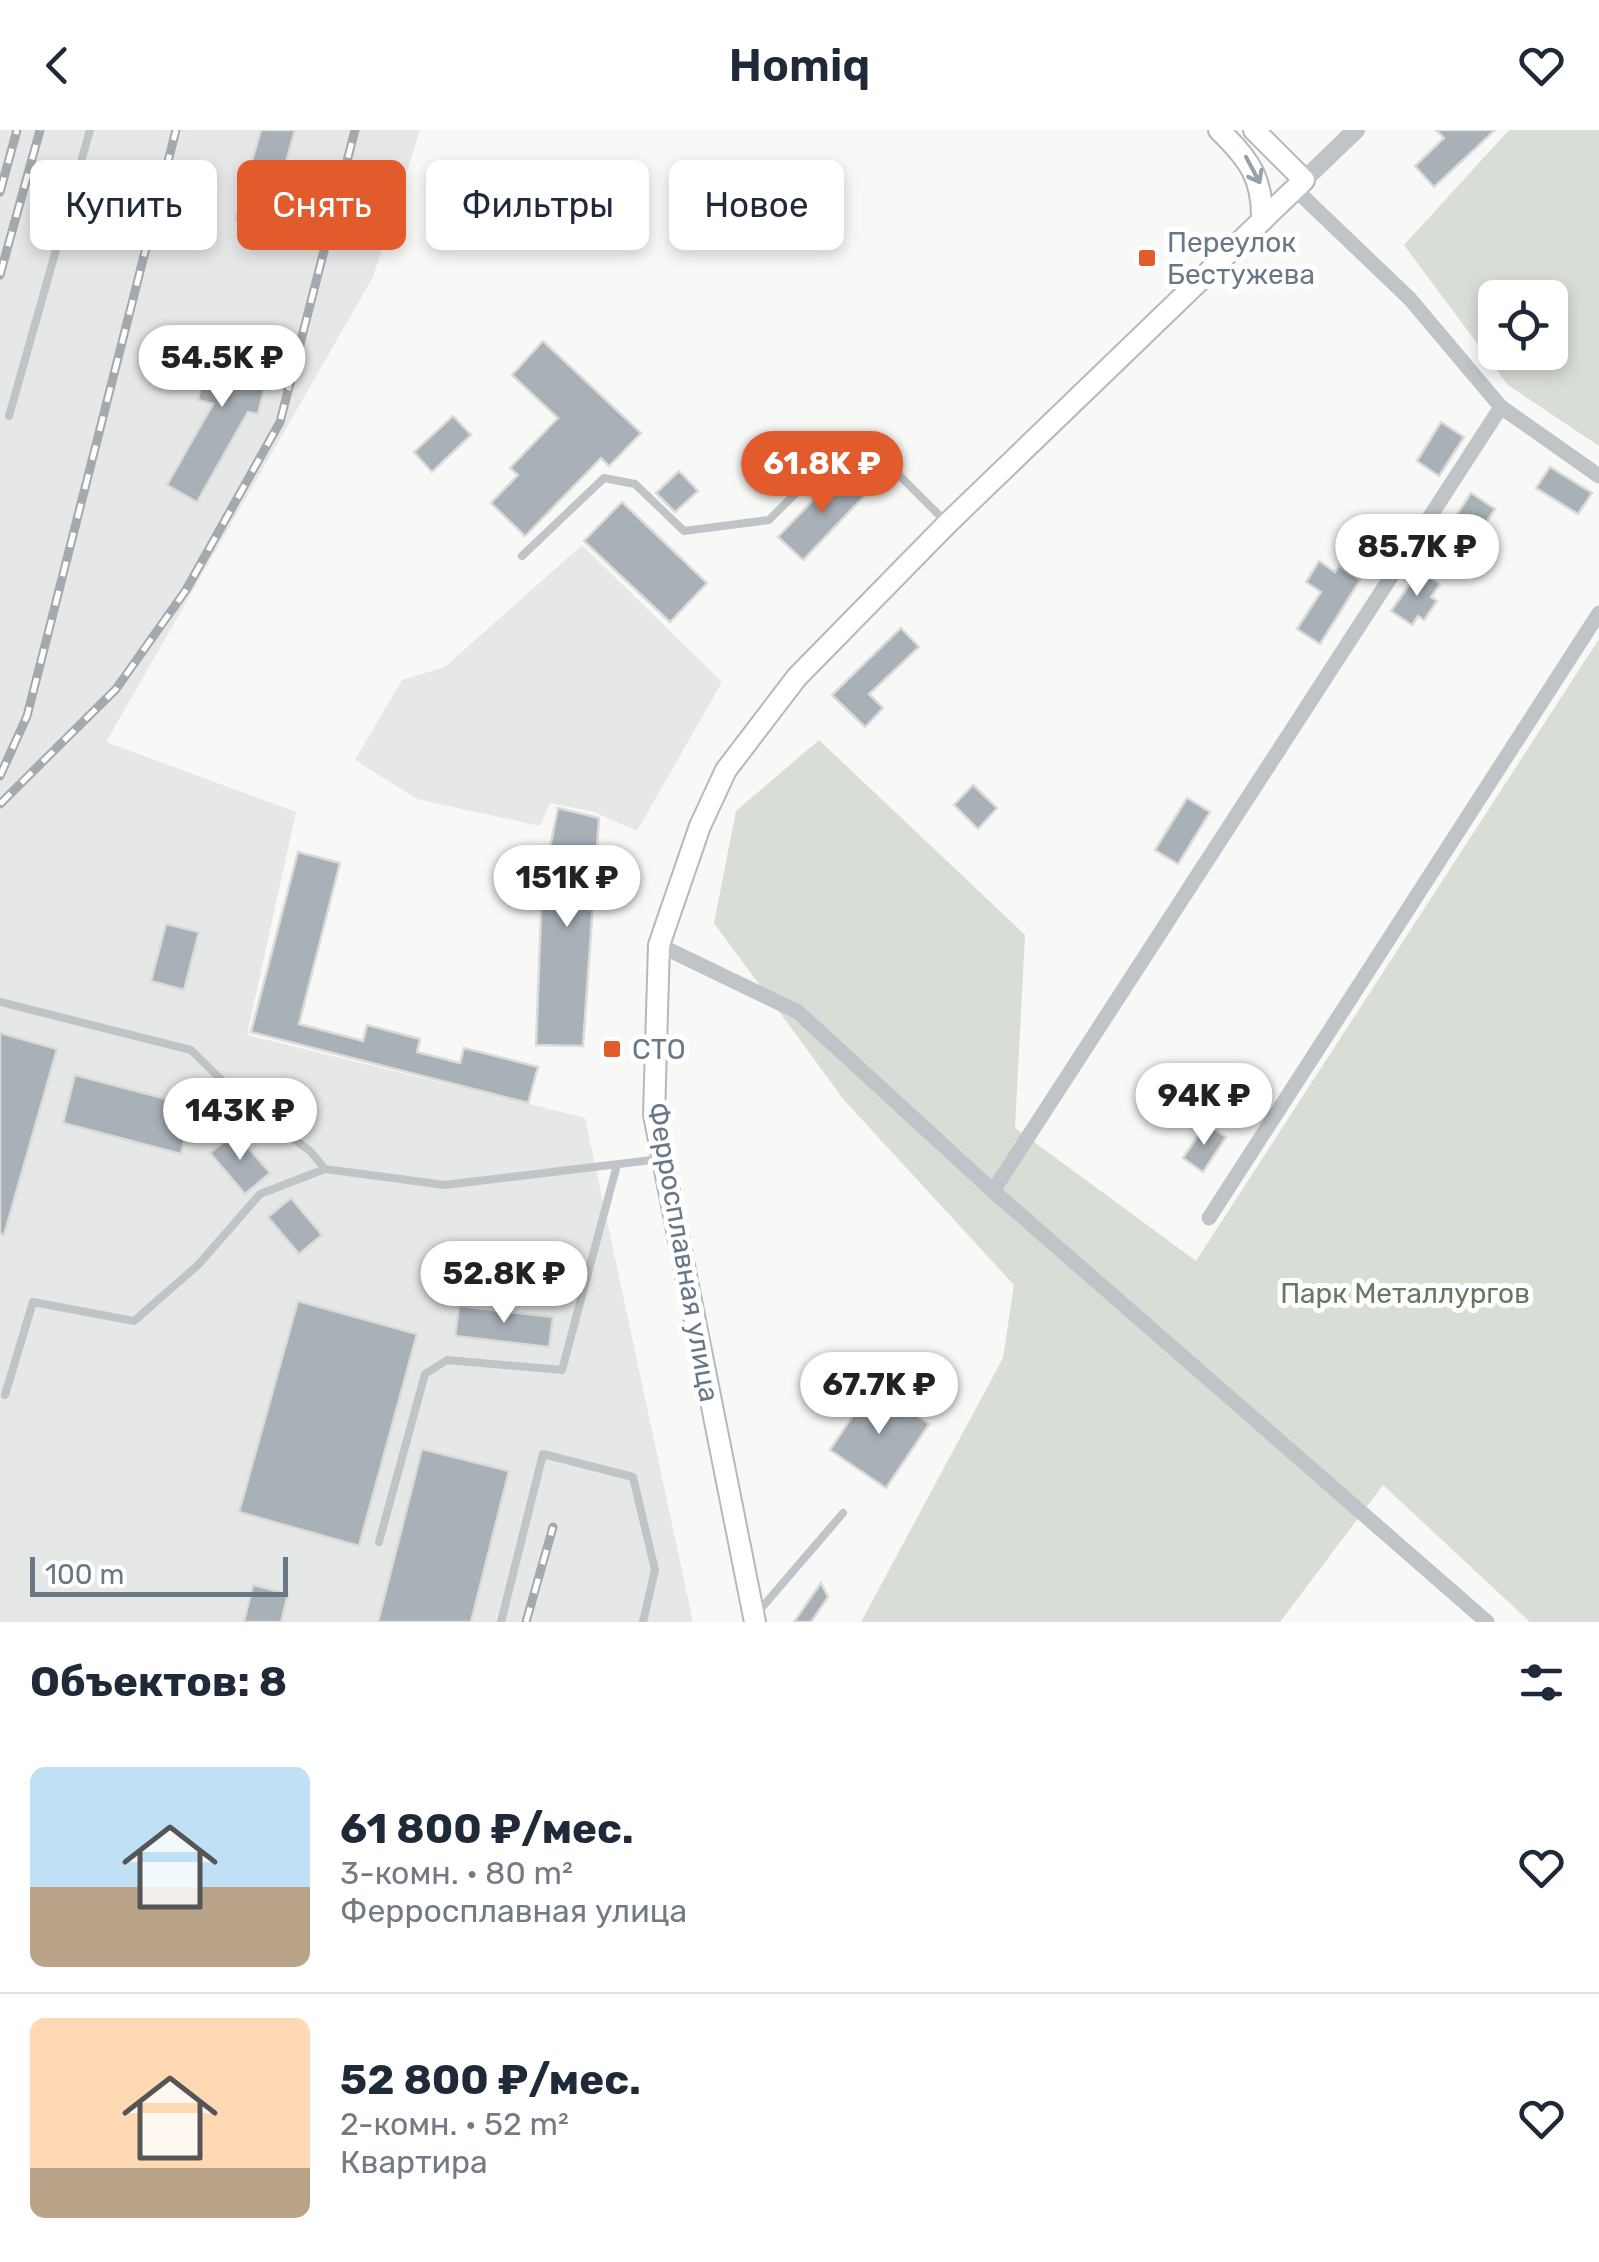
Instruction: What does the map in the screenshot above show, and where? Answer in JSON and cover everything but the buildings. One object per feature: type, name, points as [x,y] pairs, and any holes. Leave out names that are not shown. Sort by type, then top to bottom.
[{"type":"main road","points":[[1218,130],[1256,169],[1261,184],[1262,221]]},
{"type":"main road","points":[[1254,130],[1300,184]]},
{"type":"main road","name":"Ферросплавная улица","points":[[755,1620],[654,1115],[659,945],[700,826],[726,770],[797,677],[948,523],[1300,184]]},
{"type":"street","name":"Ферросплавная улица","points":[[1300,184],[1356,130]]},
{"type":"street","points":[[1300,184],[1410,299],[1500,407],[1599,476]]},
{"type":"street","points":[[993,1192],[1500,407]]},
{"type":"street","points":[[1210,1218],[1599,613]]},
{"type":"street","points":[[659,945],[798,1012],[993,1192],[1488,1622]]},
{"type":"lane","points":[[9,416],[90,130]]},
{"type":"lane","points":[[522,556],[604,478],[635,484],[684,530],[770,520],[836,453],[858,445],[878,454],[948,523]]},
{"type":"lane","points":[[0,1002],[191,1050],[244,1102],[310,1151],[325,1170]]},
{"type":"lane","points":[[5,1395],[33,1302],[134,1321],[198,1265],[260,1194],[325,1170],[446,1185],[663,1159]]},
{"type":"lane","points":[[379,1542],[425,1374],[447,1360],[562,1370],[616,1164]]},
{"type":"lane","points":[[501,1622],[543,1454],[633,1477],[655,1570],[643,1622]]},
{"type":"lane","points":[[755,1620],[844,1513]]},
{"type":"shaded area","points":[[0,130],[420,130],[406,174],[406,160],[237,160],[237,250],[382,250],[373,277],[106,742],[296,812],[247,1035],[585,1118],[693,1622],[0,1622]]},
{"type":"shaded area","points":[[582,545],[722,682],[637,831],[594,812],[550,803],[540,826],[417,799],[355,760],[402,680],[445,667]]},
{"type":"green space","points":[[1509,130],[1599,130],[1599,446],[1508,385],[1497,370],[1568,370],[1568,280],[1478,280],[1478,345],[1404,245]]},
{"type":"green space","name":"Парк Металлургов","points":[[1599,639],[1599,1622],[1530,1622],[1383,1485],[1280,1622],[861,1622],[1003,1358],[1014,1285],[844,1100],[714,923],[736,811],[819,740],[1025,935],[1015,1128],[1196,1261]]},
{"type":"railway","points":[[0,192],[17,130]]},
{"type":"railway","points":[[0,275],[40,130]]},
{"type":"railway","points":[[0,776],[27,716],[176,130]]},
{"type":"railway","points":[[0,804],[116,689],[186,590],[280,422],[355,130]]},
{"type":"railway","points":[[526,1622],[553,1527]]},
{"type":"place","name":"Переулок Бестужева","points":[[1147,258]]},
{"type":"place","name":"СТО","points":[[612,1049]]}]
